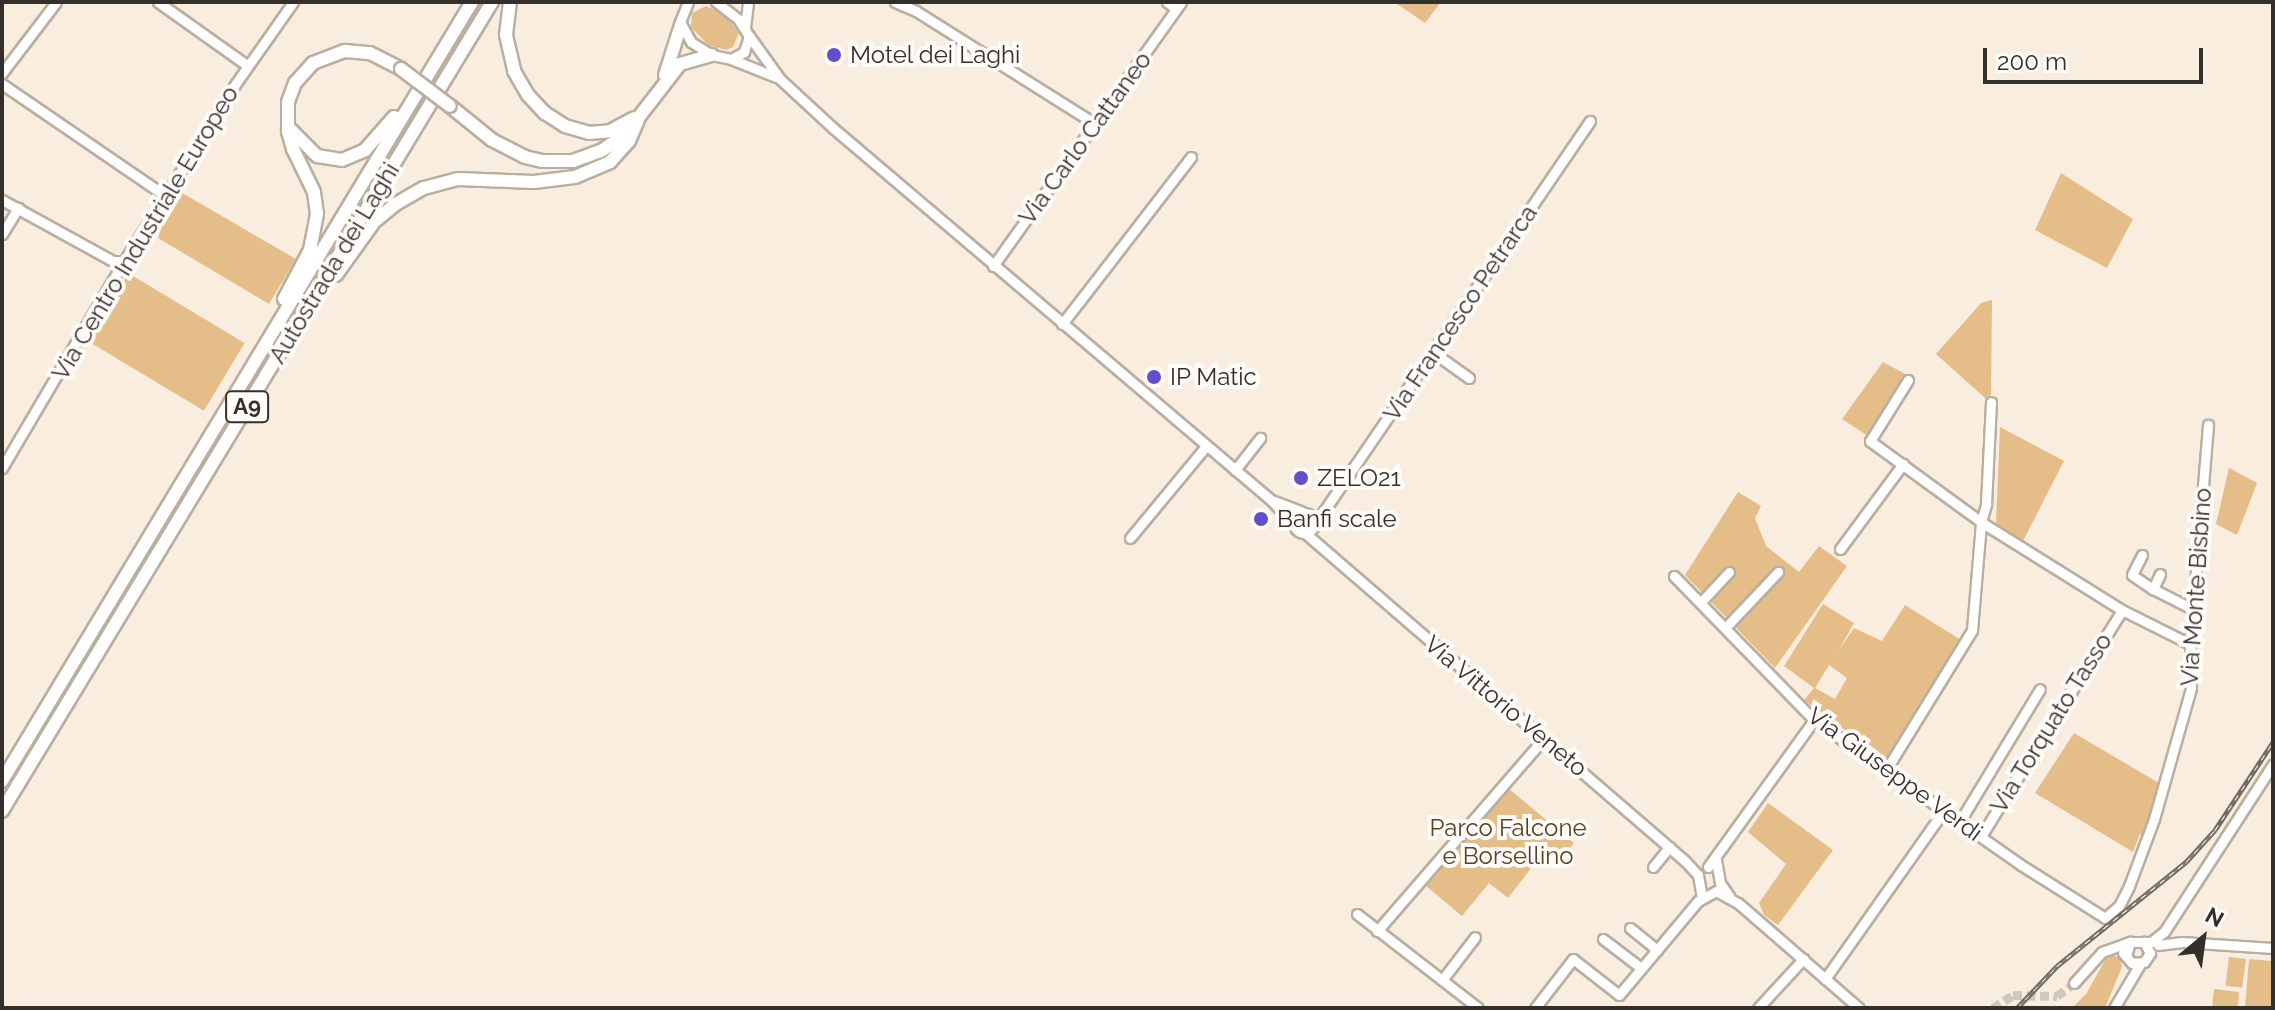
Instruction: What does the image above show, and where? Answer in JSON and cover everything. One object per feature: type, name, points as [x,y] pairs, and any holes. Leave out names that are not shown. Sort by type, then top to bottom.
[{"type":"highway","points":[[287,124],[301,145],[324,158],[342,160],[365,150],[395,117],[465,2]]},
{"type":"highway","name":"Autostrada dei Laghi","points":[[2,781],[472,2]]},
{"type":"highway","name":"Autostrada dei Laghi","points":[[2,811],[492,2]]},
{"type":"highway","points":[[510,2],[506,35],[514,71],[528,95],[545,113],[577,131],[600,133],[618,128],[646,108]]},
{"type":"highway","points":[[161,518],[310,250],[316,203],[307,173],[293,149],[287,124],[288,102],[295,83],[323,57],[356,50],[383,58],[401,69],[508,149],[543,161],[573,161],[601,151],[625,135],[638,120],[660,85],[680,22]]},
{"type":"highway","points":[[660,85],[685,61],[712,55]]},
{"type":"highway","points":[[235,428],[357,243],[394,205],[424,188],[458,179],[534,182],[575,177],[610,162],[629,141],[638,120]]},
{"type":"street","points":[[2,73],[56,2]]},
{"type":"street","points":[[158,2],[186,26],[248,66]]},
{"type":"street","name":"Via Centro Industriale Europeo","points":[[2,468],[118,264],[167,197],[248,66],[293,2]]},
{"type":"street","points":[[673,2],[691,42],[712,55],[731,59],[780,79]]},
{"type":"street","points":[[680,22],[688,2]]},
{"type":"street","points":[[716,2],[747,32],[780,79],[993,266],[1271,500],[1294,525],[1311,528]]},
{"type":"street","points":[[731,59],[744,52],[748,2]]},
{"type":"street","points":[[895,2],[916,11],[1094,123]]},
{"type":"street","name":"Via Carlo Cattaneo","points":[[993,266],[1179,6],[1167,2]]},
{"type":"street","points":[[2,84],[167,197]]},
{"type":"street","name":"Via Francesco Petrarca","points":[[1311,528],[1434,353],[1590,121]]},
{"type":"street","points":[[1062,324],[1191,157]]},
{"type":"street","points":[[2,200],[118,264]]},
{"type":"street","points":[[2,234],[18,208]]},
{"type":"street","points":[[1434,353],[1469,378]]},
{"type":"street","points":[[1908,380],[1870,441],[1981,522],[2122,610],[2190,644]]},
{"type":"street","points":[[1886,770],[1972,630],[1981,522],[1986,504],[1991,402]]},
{"type":"street","name":"Via Monte Bisbino","points":[[2101,917],[2109,915],[2125,897],[2154,819],[2191,688],[2190,644],[2208,425]]},
{"type":"street","points":[[1235,470],[1260,438]]},
{"type":"street","points":[[1130,538],[1206,446]]},
{"type":"street","points":[[1840,549],[1903,464]]},
{"type":"street","points":[[1271,500],[1304,512]]},
{"type":"street","points":[[1294,525],[1304,512],[1328,503]]},
{"type":"street","name":"Via Vittorio Veneto","points":[[1304,512],[1323,549],[1689,865],[1711,876]]},
{"type":"street","points":[[2142,555],[2132,575],[2193,609]]},
{"type":"street","points":[[1701,602],[1729,572]]},
{"type":"street","points":[[1726,627],[1778,572]]},
{"type":"street","points":[[2153,589],[2160,574]]},
{"type":"street","name":"Via Giuseppe Verdi","points":[[1674,576],[1814,720],[2101,917]]},
{"type":"street","name":"Via Torquato Tasso","points":[[1981,836],[2122,610]]},
{"type":"street","points":[[1960,821],[2040,689]]},
{"type":"street","points":[[1535,1008],[1573,959],[1619,995],[1702,892],[1814,720]]},
{"type":"street","points":[[1377,931],[1544,738]]},
{"type":"street","points":[[2116,1004],[2273,764]]},
{"type":"street","points":[[1825,979],[1944,810]]},
{"type":"street","points":[[1653,867],[1669,847]]},
{"type":"street","points":[[1702,892],[1711,876]]},
{"type":"street","points":[[1711,876],[1730,897],[1855,1007]]},
{"type":"street","points":[[1357,914],[1478,1008]]},
{"type":"street","points":[[1630,928],[1657,950]]},
{"type":"street","points":[[2074,983],[2105,950],[2169,933],[2178,941]]},
{"type":"street","points":[[2163,934],[2178,941],[2273,948]]},
{"type":"street","points":[[1442,980],[1475,937]]},
{"type":"street","points":[[1603,939],[1641,968]]},
{"type":"street","points":[[2116,1004],[2127,976],[2130,942]]},
{"type":"street","points":[[2144,942],[2149,955]]},
{"type":"street","points":[[2105,950],[2120,950],[2140,964]]},
{"type":"street","points":[[1758,1008],[1803,959]]},
{"type":"green space","points":[[1394,2],[1441,2],[1425,23]]},
{"type":"green space","points":[[706,6],[724,14],[739,33],[733,47],[726,50],[708,45],[691,27],[692,13]]},
{"type":"green space","points":[[2061,173],[2133,219],[2107,268],[2035,230]]},
{"type":"green space","points":[[177,190],[296,259],[269,304],[158,238],[164,220],[161,217]]},
{"type":"green space","points":[[128,273],[245,343],[204,411],[87,341]]},
{"type":"green space","points":[[1992,300],[1991,395],[1985,398],[1936,354],[1981,303]]},
{"type":"green space","points":[[1883,362],[1907,375],[1868,436],[1842,419]]},
{"type":"green space","points":[[2000,427],[2064,461],[2023,541],[1996,523]]},
{"type":"green space","points":[[2229,468],[2257,483],[2237,535],[2216,524]]},
{"type":"green space","points":[[1738,492],[1761,506],[1755,518],[1766,546],[1799,572],[1819,546],[1847,566],[1775,668],[1685,575]]},
{"type":"green space","points":[[1823,604],[1854,623],[1839,650],[1854,628],[1882,641],[1905,605],[1961,640],[1886,760],[1804,700],[1814,688],[1784,666]],"holes":[[[1829,665],[1847,678],[1835,699],[1815,688]]]},
{"type":"green space","points":[[2074,733],[2159,783],[2144,837],[2140,834],[2133,852],[2035,793]]},
{"type":"green space","name":"Parco Falcone e Borsellino","points":[[1508,788],[1574,843],[1557,865],[1542,854],[1508,898],[1489,883],[1462,916],[1425,885]]},
{"type":"green space","points":[[1768,803],[1833,850],[1778,925],[1764,915],[1759,903],[1786,864],[1748,832]]},
{"type":"green space","points":[[2114,955],[2120,959],[2122,967],[2105,1008],[2072,1008],[2086,994],[2106,959]]},
{"type":"green space","points":[[2229,957],[2246,959],[2242,988],[2225,986]]},
{"type":"green space","points":[[2249,959],[2273,961],[2273,1008],[2245,1008]]},
{"type":"green space","points":[[2214,989],[2239,992],[2238,1008],[2212,1008]]},
{"type":"tunnel","points":[[1993,1008],[2013,995],[2057,996],[2074,983]]},
{"type":"railway","points":[[2017,1008],[2057,966],[2186,862],[2215,830],[2273,742]]},
{"type":"place","name":"Motel dei Laghi","points":[[834,55]]},
{"type":"place","name":"IP Matic","points":[[1154,377]]},
{"type":"place","name":"ZELO21","points":[[1301,478]]},
{"type":"place","name":"Banfi scale","points":[[1261,519]]}]
